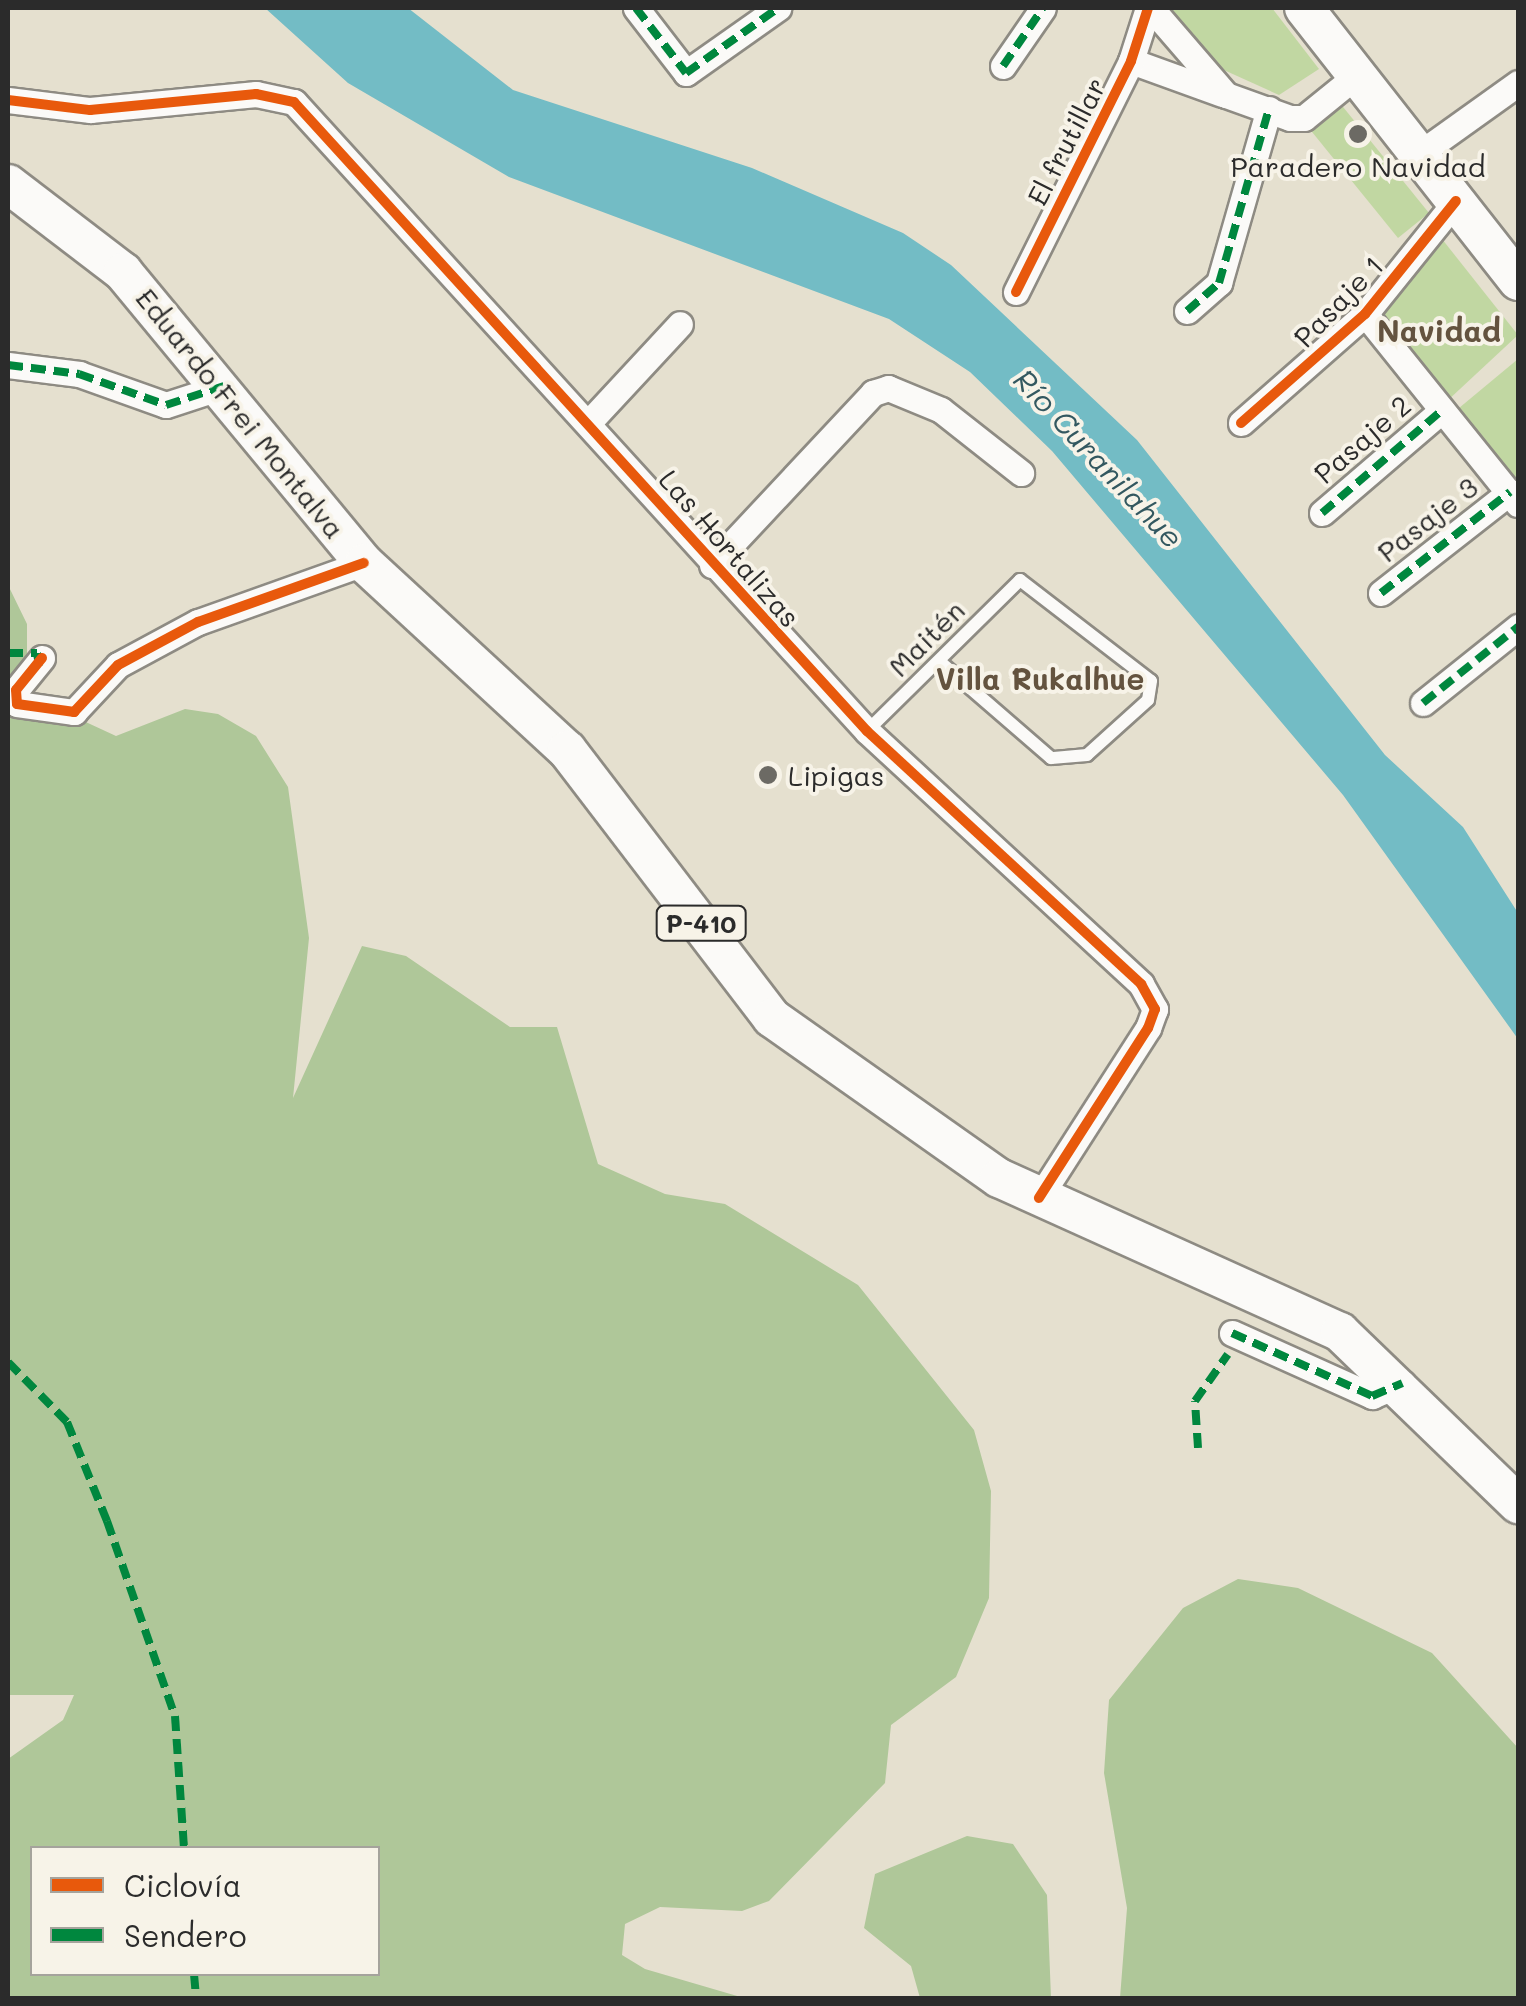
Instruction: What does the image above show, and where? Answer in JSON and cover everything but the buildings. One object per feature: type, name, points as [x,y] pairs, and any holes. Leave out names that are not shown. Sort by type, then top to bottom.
[{"type":"main road","points":[[1318,12],[1357,75],[1518,281]]},
{"type":"main road","name":"Eduardo Frei Montalva","points":[[8,184],[123,272],[224,386],[364,563],[566,750],[772,1018],[956,1153],[1039,1198],[1304,1312],[1402,1382],[1518,1504]]},
{"type":"street","points":[[636,8],[686,72],[773,9]]},
{"type":"street","points":[[1004,66],[1043,8]]},
{"type":"street","points":[[1150,8],[1226,95]]},
{"type":"street","name":"El frutillar","points":[[1016,292],[1131,61],[1150,8]]},
{"type":"street","points":[[1131,61],[1304,118],[1357,75]]},
{"type":"street","points":[[1419,154],[1518,83]]},
{"type":"street","name":"Las Hortalizas","points":[[8,100],[90,110],[256,94],[294,102],[590,421],[712,566],[866,731],[1152,1000],[1148,1028],[1039,1198]]},
{"type":"street","points":[[1187,311],[1219,282],[1270,109]]},
{"type":"street","name":"Pasaje 1","points":[[1241,423],[1365,314],[1456,201]]},
{"type":"street","points":[[1365,314],[1514,498]]},
{"type":"street","points":[[590,421],[680,324]]},
{"type":"street","points":[[8,365],[79,374],[166,406],[224,386]]},
{"type":"street","points":[[712,566],[873,393],[888,388],[941,410],[1021,472]]},
{"type":"street","name":"Pasaje 2","points":[[1322,513],[1442,410]]},
{"type":"street","name":"Pasaje 3","points":[[1381,593],[1514,498]]},
{"type":"street","points":[[42,658],[16,690],[18,704],[74,712],[118,665],[198,622],[364,563]]},
{"type":"street","points":[[1423,703],[1518,627]]},
{"type":"street","points":[[1232,1333],[1372,1396],[1402,1382]]},
{"type":"lane","name":"Maitén","points":[[866,731],[1020,580],[1151,681],[1148,700],[1087,755],[1050,758],[939,661]]},
{"type":"green space","points":[[1169,8],[1272,8],[1319,69],[1279,95],[1215,66]]},
{"type":"green space","points":[[1339,102],[1429,213],[1398,238],[1308,127]]},
{"type":"green space","points":[[1442,239],[1518,335],[1446,402],[1375,320]]},
{"type":"green space","points":[[1518,359],[1518,492],[1453,413]]},
{"type":"green space","points":[[8,585],[27,624],[27,686],[36,699],[116,736],[185,709],[218,714],[256,736],[288,787],[309,938],[293,1098],[362,946],[406,956],[510,1027],[557,1027],[598,1164],[665,1194],[725,1204],[858,1285],[974,1430],[991,1491],[989,1598],[956,1677],[891,1725],[885,1783],[769,1901],[742,1911],[660,1907],[625,1924],[622,1955],[645,1969],[744,1998],[8,1998],[8,1759],[63,1720],[74,1695],[8,1695]]},
{"type":"green space","points":[[1238,1579],[1298,1588],[1432,1653],[1518,1748],[1518,1998],[1120,1998],[1127,1908],[1104,1773],[1109,1700],[1183,1608]]},
{"type":"green space","points":[[967,1836],[1013,1844],[1047,1895],[1051,1998],[920,1998],[911,1966],[864,1928],[875,1874]]},
{"type":"water","name":"Río Curanilahue","points":[[265,8],[408,8],[513,90],[752,168],[903,233],[951,265],[1137,440],[1385,755],[1463,827],[1518,913],[1518,1039],[1343,795],[1052,451],[970,372],[889,319],[509,177],[348,83]]},
{"type":"marked path","points":[[636,8],[686,73],[778,8]]},
{"type":"marked path","points":[[1003,66],[1043,8]]},
{"type":"marked path","points":[[1187,311],[1219,283],[1269,109]]},
{"type":"marked path","points":[[8,365],[79,374],[166,405],[224,386]]},
{"type":"marked path","points":[[1322,513],[1442,410]]},
{"type":"marked path","points":[[1381,593],[1510,492]]},
{"type":"marked path","points":[[1423,703],[1518,627]]},
{"type":"marked path","points":[[8,653],[37,653],[39,666]]},
{"type":"marked path","points":[[1232,1333],[1372,1396],[1402,1383]]},
{"type":"marked path","points":[[1198,1448],[1195,1401],[1228,1354]]},
{"type":"marked path","points":[[8,1362],[67,1422],[107,1521],[175,1716],[184,1846]]},
{"type":"marked path","points":[[194,1976],[196,1998]]},
{"type":"cycle path","points":[[1016,292],[1131,61],[1148,8]]},
{"type":"cycle path","points":[[8,100],[90,110],[256,94],[294,102],[867,731],[1141,984],[1155,1009],[1148,1028],[1039,1198]]},
{"type":"cycle path","points":[[1241,423],[1365,314],[1456,201]]},
{"type":"cycle path","points":[[42,658],[16,690],[17,704],[74,712],[118,665],[198,622],[364,563]]},
{"type":"place","name":"Paradero Navidad","points":[[1358,134]]},
{"type":"place","name":"Lipigas","points":[[768,775]]},
{"type":"district","name":"Navidad","points":[[1439,330]]},
{"type":"district","name":"Villa Rukalhue","points":[[1040,678]]}]
